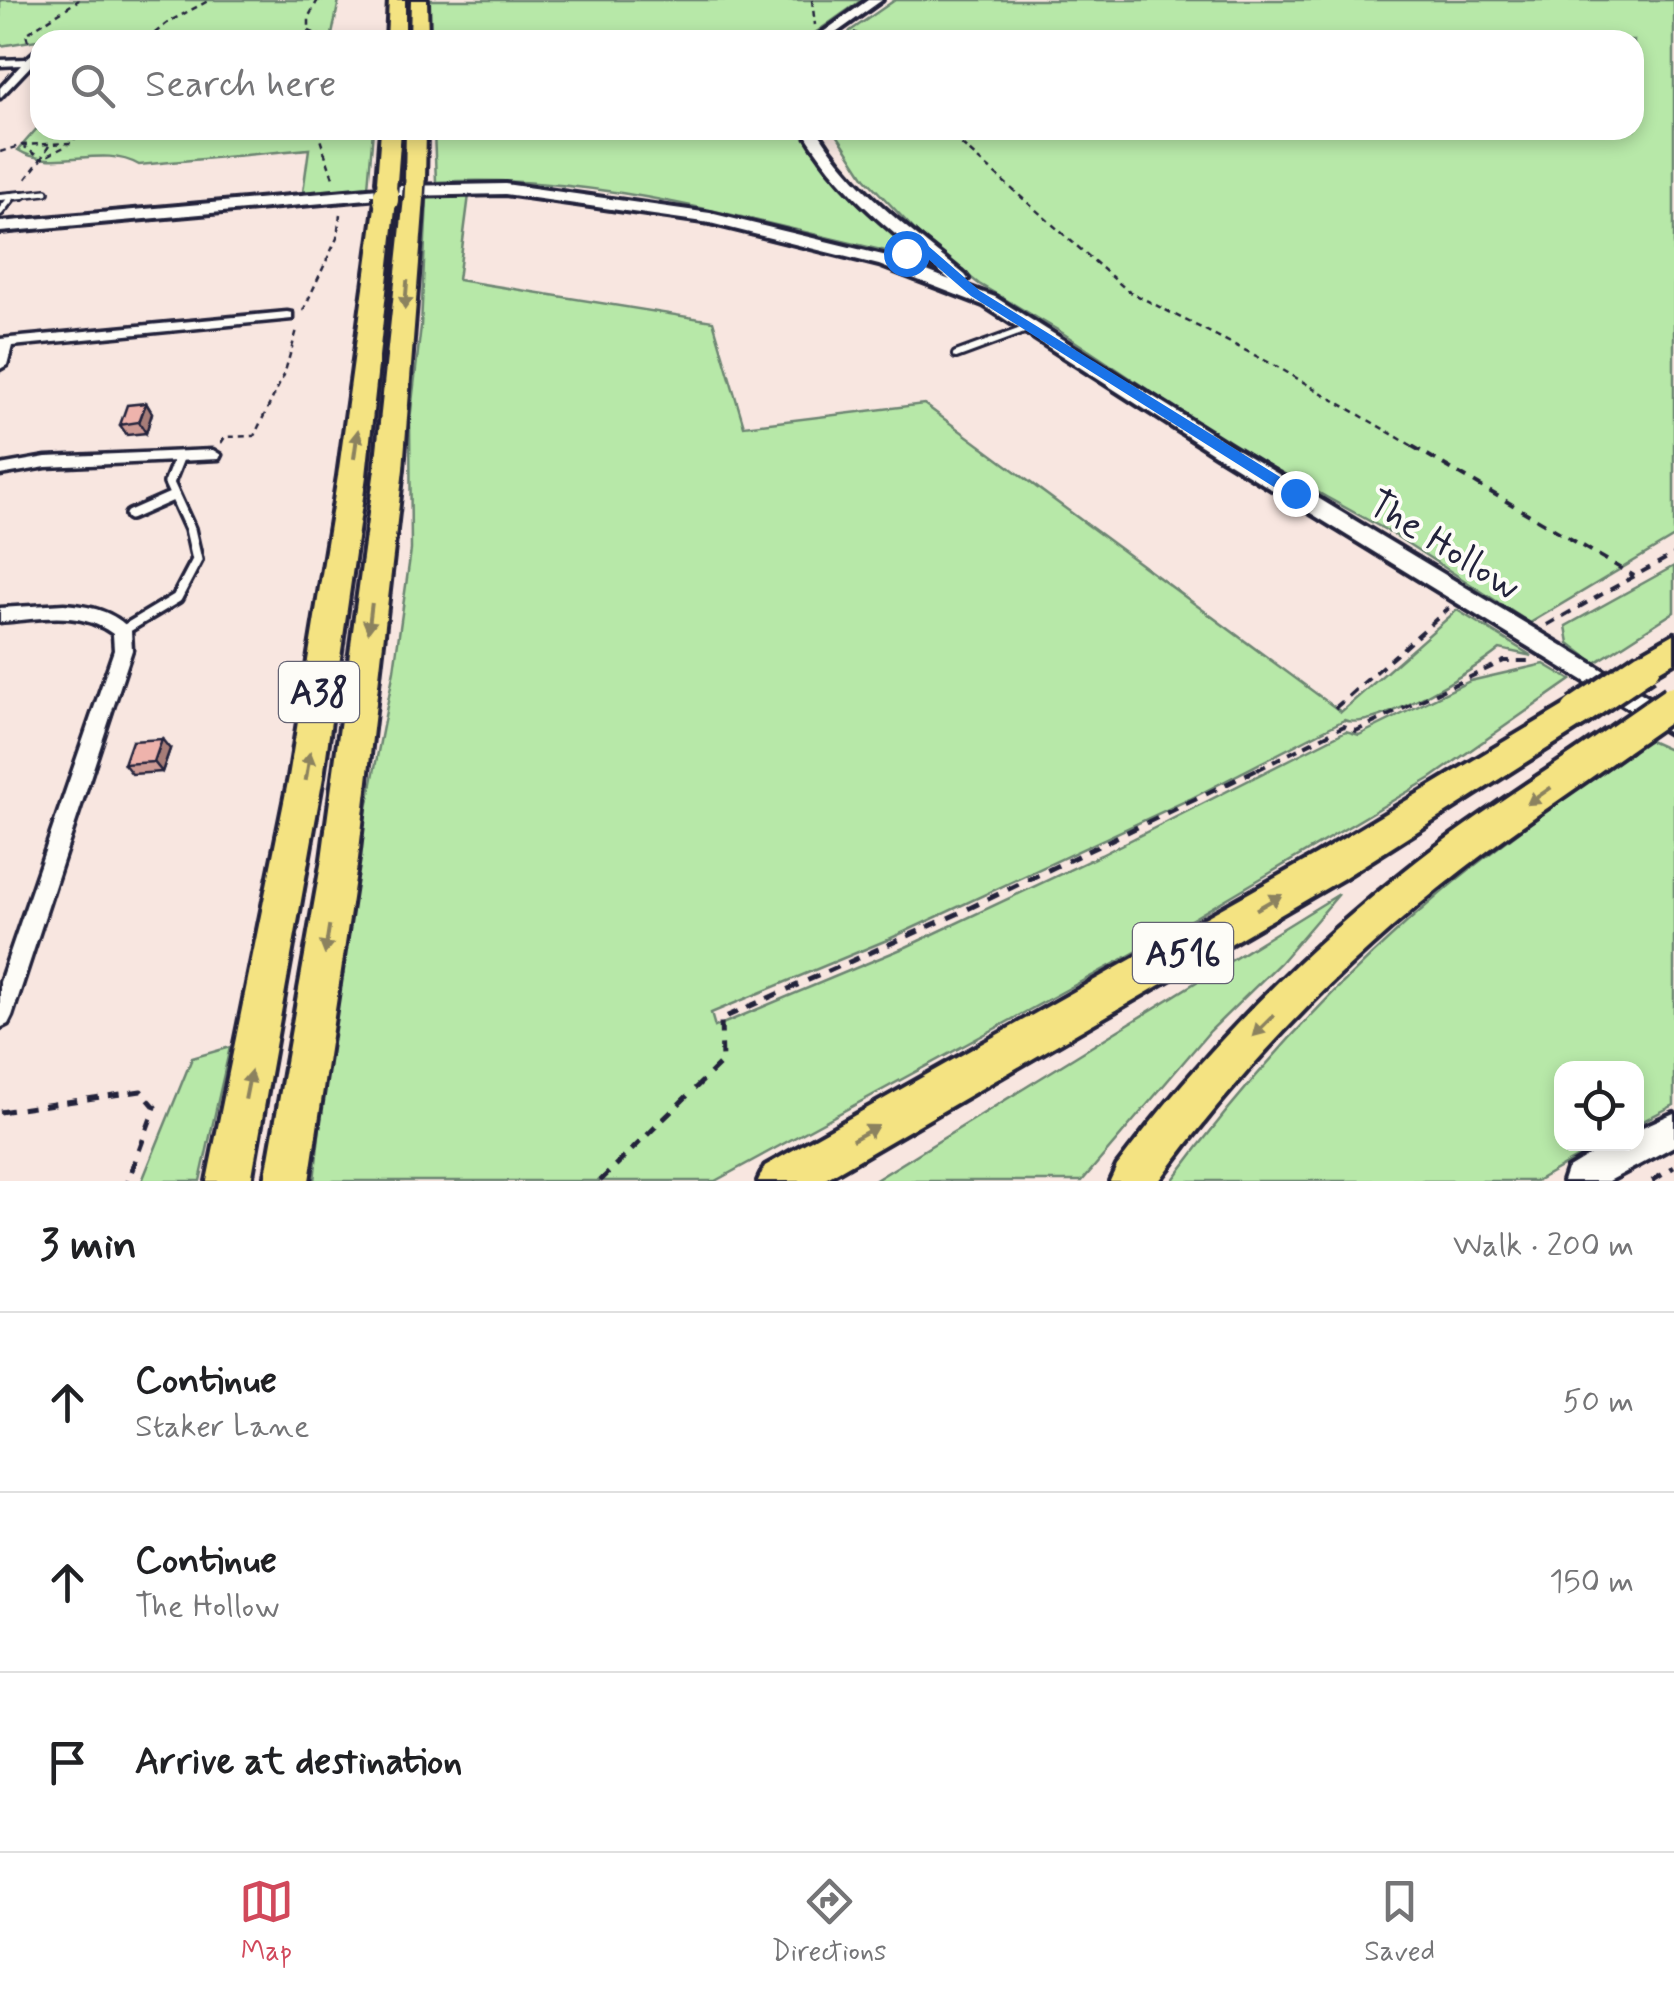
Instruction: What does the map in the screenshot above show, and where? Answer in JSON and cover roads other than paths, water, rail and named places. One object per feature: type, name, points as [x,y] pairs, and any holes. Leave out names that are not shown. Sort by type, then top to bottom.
[{"type":"highway","points":[[396,30],[397,0]]},
{"type":"highway","points":[[419,0],[419,30]]},
{"type":"highway","name":"A38","points":[[287,1181],[340,859],[389,469],[401,190],[393,140]]},
{"type":"highway","name":"A38","points":[[230,1181],[306,777],[352,476],[401,190],[414,140]]},
{"type":"highway","name":"A516","points":[[780,1181],[1280,896],[1578,712],[1674,646]]},
{"type":"highway","name":"A516","points":[[1132,1181],[1167,1132],[1239,1050],[1326,962],[1429,874],[1674,701]]},
{"type":"street","points":[[831,30],[876,0]]},
{"type":"street","points":[[0,63],[30,62]]},
{"type":"street","points":[[0,95],[30,62]]},
{"type":"street","points":[[817,140],[833,164],[975,294]]},
{"type":"street","points":[[0,227],[462,188],[558,194],[710,218],[885,261],[975,294]]},
{"type":"street","points":[[885,261],[922,247]]},
{"type":"street","name":"The Hollow","points":[[975,294],[1674,726]]},
{"type":"street","points":[[0,364],[3,344],[32,338],[264,324],[287,316]]},
{"type":"street","points":[[0,470],[46,462],[187,452],[213,455]]},
{"type":"street","points":[[0,615],[90,611],[109,619],[122,632],[124,650],[7,975],[0,1016]]},
{"type":"street","points":[[1579,1181],[1674,1129]]},
{"type":"lane","points":[[0,196],[46,192]]},
{"type":"lane","points":[[0,212],[12,196]]},
{"type":"lane","points":[[956,356],[1032,328]]},
{"type":"lane","points":[[122,632],[176,598],[197,560],[190,528],[169,483],[187,452]]},
{"type":"lane","points":[[130,515],[173,496]]}]
